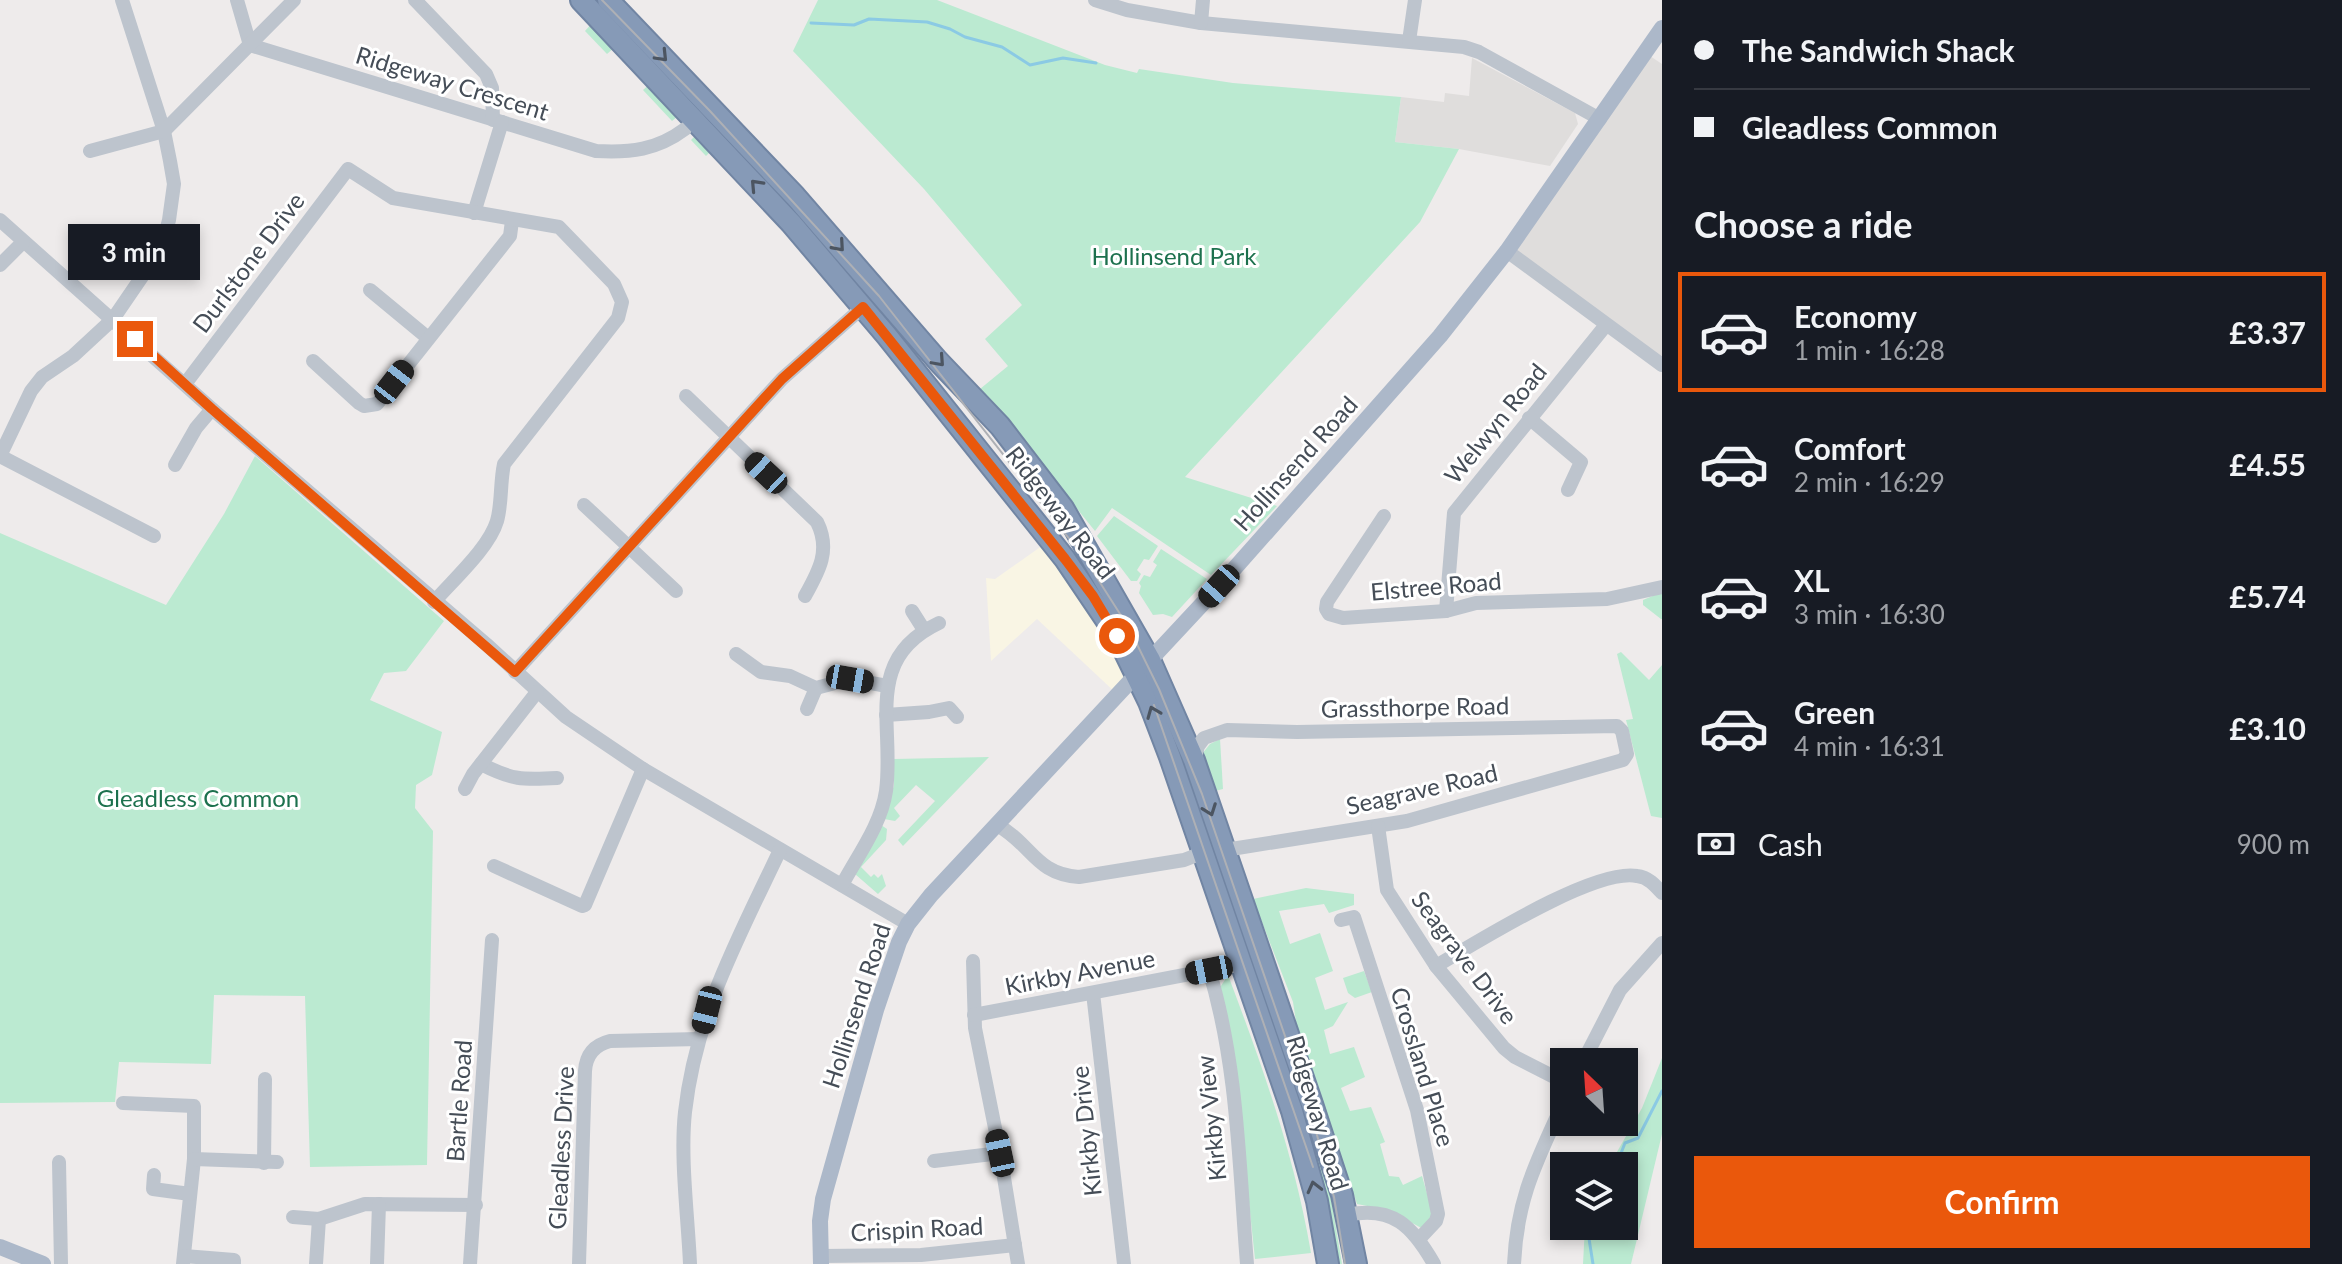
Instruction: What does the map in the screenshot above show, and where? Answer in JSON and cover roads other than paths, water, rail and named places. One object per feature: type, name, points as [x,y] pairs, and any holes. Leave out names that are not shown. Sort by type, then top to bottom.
[{"type":"highway","name":"Ridgeway Road","points":[[581,0],[781,211],[863,307],[1065,559],[1143,667],[1153,712],[1306,1156],[1328,1264]]},
{"type":"highway","name":"Ridgeway Road","points":[[608,0],[795,196],[938,361],[1000,426],[1063,508],[1194,760],[1308,1091],[1347,1215],[1356,1264]]},
{"type":"main road","name":"Hollinsend Road","points":[[821,1260],[823,1199],[876,1010],[908,924],[931,895],[1332,461],[1440,336],[1507,251],[1600,119],[1656,50],[1662,28]]},
{"type":"main road","points":[[0,1247],[43,1264]]},
{"type":"street","points":[[122,0],[164,131],[174,184],[164,239],[113,319],[73,356],[42,377],[31,391],[0,456],[154,536]]},
{"type":"street","points":[[237,0],[250,45]]},
{"type":"street","points":[[90,151],[164,131],[294,0]]},
{"type":"street","points":[[415,0],[486,74],[492,88],[498,121],[474,213]]},
{"type":"street","points":[[1095,0],[1127,10],[1201,23],[1449,44],[1479,52],[1600,119]]},
{"type":"street","points":[[1201,23],[1203,0]]},
{"type":"street","points":[[1409,41],[1415,0]]},
{"type":"street","name":"Ridgeway Crescent","points":[[250,45],[596,151],[630,152],[648,148],[667,142],[684,128]]},
{"type":"street","name":"Durlstone Drive","points":[[185,384],[342,166],[393,198],[559,227],[614,284],[622,302],[618,318],[504,464],[499,486],[500,510],[491,535],[434,602]]},
{"type":"street","points":[[0,220],[212,409],[588,733],[643,769],[908,924]]},
{"type":"street","points":[[313,361],[359,403],[377,404],[510,236],[512,221]]},
{"type":"street","points":[[0,265],[23,242]]},
{"type":"street","points":[[1507,251],[1662,365]]},
{"type":"street","points":[[370,290],[428,338]]},
{"type":"street","points":[[515,672],[782,379],[863,307]]},
{"type":"street","name":"Welwyn Road","points":[[1446,611],[1454,513],[1606,325]]},
{"type":"street","points":[[686,396],[805,508],[819,527],[823,559],[805,596]]},
{"type":"street","points":[[175,465],[186,443],[212,409]]},
{"type":"street","points":[[1529,418],[1581,462],[1568,490]]},
{"type":"street","points":[[584,505],[676,591]]},
{"type":"street","name":"Elstree Road","points":[[1384,516],[1327,602],[1329,614],[1343,618],[1446,611],[1476,603],[1607,599],[1662,587]]},
{"type":"street","points":[[912,611],[924,630]]},
{"type":"street","points":[[842,885],[874,827],[883,800],[887,777],[887,686],[891,672],[904,648],[924,630],[939,623]]},
{"type":"street","points":[[736,654],[761,672],[790,676],[816,688],[850,679],[887,686]]},
{"type":"street","points":[[807,709],[816,688]]},
{"type":"street","points":[[465,789],[537,692]]},
{"type":"street","points":[[886,715],[949,708],[957,717]]},
{"type":"street","name":"Grassthorpe Road","points":[[1194,760],[1200,742],[1218,731],[1617,726],[1622,731],[1626,758]]},
{"type":"street","name":"Seagrave Road","points":[[1225,850],[1407,821],[1626,758]]},
{"type":"street","points":[[481,764],[502,776],[516,779],[557,778]]},
{"type":"street","points":[[494,866],[592,908],[643,769]]},
{"type":"street","points":[[997,825],[1020,840],[1044,867],[1064,876],[1079,877],[1194,857],[1200,844]]},
{"type":"street","name":"Seagrave Drive","points":[[1378,826],[1387,890],[1436,966],[1504,1048],[1550,1075]]},
{"type":"street","points":[[690,1264],[685,1115],[699,1039],[719,979],[780,850]]},
{"type":"street","points":[[1436,966],[1535,909],[1581,888],[1631,875],[1641,876],[1662,893]]},
{"type":"street","name":"Crossland Place","points":[[1341,920],[1354,917],[1417,1110],[1438,1214],[1436,1221],[1420,1238]]},
{"type":"street","name":"Bartle Road","points":[[470,1264],[492,940]]},
{"type":"street","points":[[1590,1048],[1620,990],[1662,943]]},
{"type":"street","points":[[973,961],[976,1040],[1000,1153],[1018,1264]]},
{"type":"street","name":"Kirkby Avenue","points":[[974,1015],[1242,964]]},
{"type":"street","name":"Kirkby View","points":[[1209,970],[1222,1014],[1230,1063],[1247,1264]]},
{"type":"street","name":"Kirkby Drive","points":[[1093,993],[1124,1264]]},
{"type":"street","name":"Gleadless Drive","points":[[579,1264],[585,1071],[589,1054],[602,1043],[610,1041],[699,1039]]},
{"type":"street","points":[[194,1159],[271,1162],[265,1079]]},
{"type":"street","points":[[123,1103],[194,1106],[194,1159],[184,1260],[234,1260],[234,1264]]},
{"type":"street","points":[[1514,1264],[1521,1202],[1550,1132]]},
{"type":"street","points":[[934,1161],[1000,1153]]},
{"type":"street","points":[[59,1162],[61,1264]]},
{"type":"street","points":[[154,1175],[153,1189],[190,1194]]},
{"type":"street","points":[[293,1217],[319,1219],[350,1207],[379,1204],[476,1205]]},
{"type":"street","points":[[377,1264],[379,1204]]},
{"type":"street","points":[[1347,1215],[1361,1212],[1382,1214],[1404,1224],[1420,1238],[1434,1264]]},
{"type":"street","points":[[316,1264],[319,1219]]},
{"type":"street","name":"Crispin Road","points":[[821,1260],[922,1260],[1015,1245]]},
{"type":"waterway","points":[[811,23],[854,25],[869,19],[927,22],[1002,47],[1030,65],[1063,58],[1096,63]]},
{"type":"waterway","points":[[1621,1152],[1625,1143],[1638,1138],[1662,1091]]},
{"type":"waterway","points":[[1589,1240],[1593,1264]]},
{"type":"tram line","points":[[602,0],[710,111],[879,296],[1085,559],[1129,628],[1159,689],[1202,794],[1309,1106],[1334,1197],[1345,1264]]},
{"type":"tram line","points":[[1154,705],[1313,1167]]},
{"type":"park label","name":"Hollinsend Park","points":[[1174,257]]},
{"type":"park label","name":"Gleadless Common","points":[[198,799]]}]
